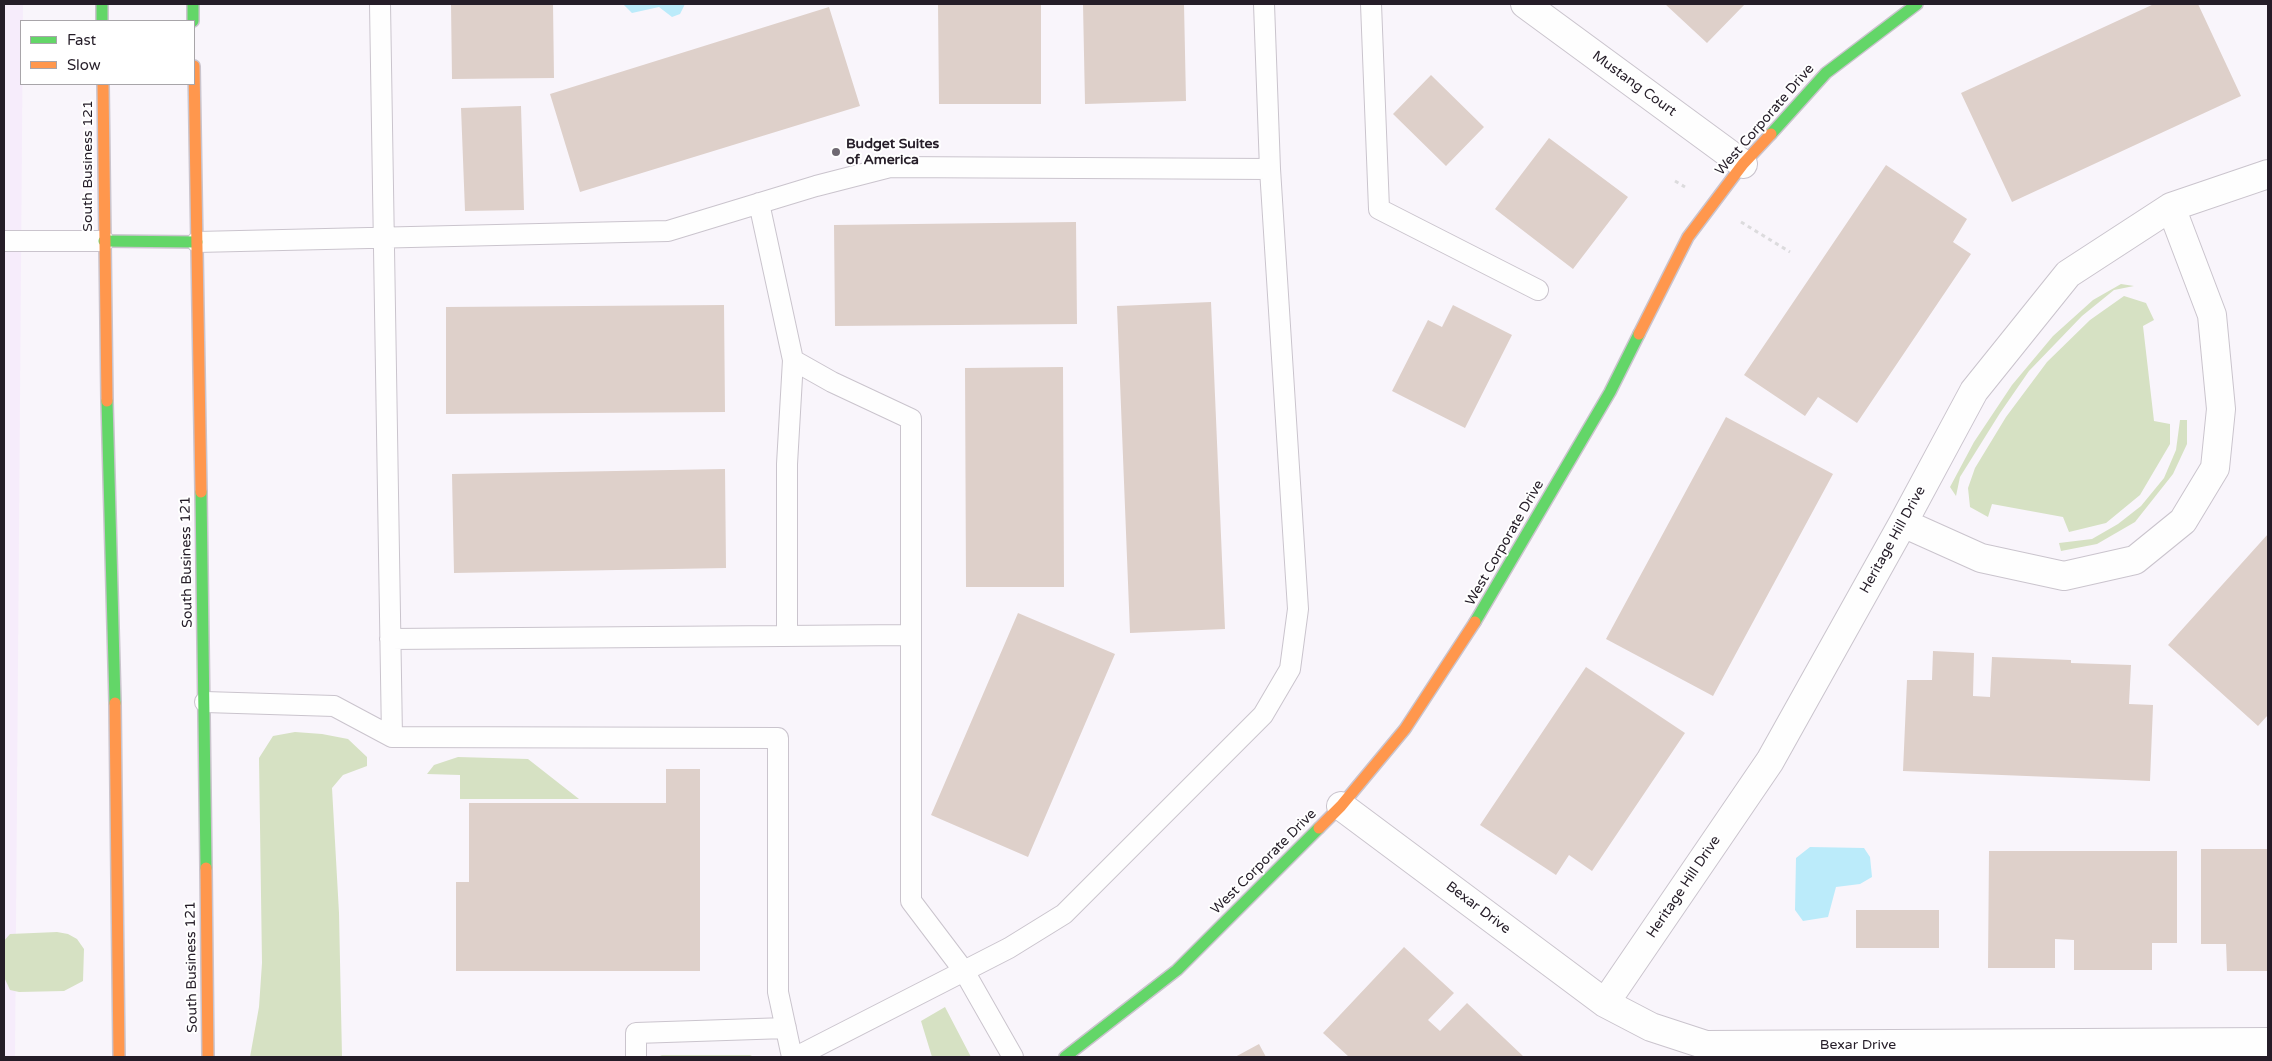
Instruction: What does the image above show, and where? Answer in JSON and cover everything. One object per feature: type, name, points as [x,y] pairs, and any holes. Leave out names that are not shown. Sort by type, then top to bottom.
[{"type":"main road","points":[[102,4],[102,20]]},
{"type":"main road","points":[[193,4],[193,20]]},
{"type":"main road","name":"West Corporate Drive","points":[[1065,1057],[1177,970],[1341,806],[1405,729],[1478,618],[1610,392],[1688,237],[1743,164],[1826,73],[1917,4]]},
{"type":"main road","name":"South Business 121","points":[[103,85],[104,241],[115,723],[119,1057]]},
{"type":"main road","name":"South Business 121","points":[[194,85],[205,702],[208,1057]]},
{"type":"main road","points":[[104,241],[197,242]]},
{"type":"street","name":"Mustang Court","points":[[1536,7],[1743,164]]},
{"type":"street","name":"Heritage Hill Drive","points":[[1605,1003],[1770,761],[1904,523],[1974,391],[2068,274],[2171,207],[2268,174]]},
{"type":"street","points":[[1904,523],[1981,558],[2064,576],[2135,560],[2183,521],[2215,468],[2221,409],[2212,315],[2171,207]]},
{"type":"street","name":"Bexar Drive","points":[[1341,806],[1605,1003],[1651,1027],[1706,1045],[2268,1042]]},
{"type":"lane","points":[[380,4],[392,737]]},
{"type":"lane","points":[[205,702],[334,706],[392,737],[778,738],[778,992],[794,1057],[1009,948],[1064,914],[1263,715],[1290,669],[1298,609],[1270,169],[1264,4]]},
{"type":"lane","points":[[1371,4],[1380,209],[1538,290]]},
{"type":"lane","points":[[197,242],[668,231],[816,186],[890,167],[1270,169]]},
{"type":"lane","points":[[759,204],[793,360],[786,464],[787,636]]},
{"type":"lane","points":[[4,241],[104,241]]},
{"type":"lane","points":[[793,360],[832,382],[910,420],[911,901],[964,971],[1014,1057]]},
{"type":"lane","points":[[390,639],[911,636]]},
{"type":"lane","points":[[636,1057],[636,1033],[786,1028]]},
{"type":"shaded area","points":[[4,4],[23,4],[23,20],[20,20],[20,85],[22,85],[15,1057],[4,1057]]},
{"type":"green space","points":[[2121,284],[2134,286],[2114,290],[2082,316],[2029,371],[1960,477],[1956,496],[1950,487],[1974,442],[2012,385],[2053,336],[2093,300]]},
{"type":"green space","points":[[2124,296],[2146,303],[2154,320],[2143,326],[2154,421],[2170,424],[2170,444],[2140,495],[2106,523],[2069,532],[2063,517],[1992,504],[1988,517],[1970,507],[1968,488],[1975,468],[2006,417],[2047,362],[2090,320]]},
{"type":"green space","points":[[2180,420],[2187,420],[2187,444],[2173,474],[2135,522],[2097,544],[2061,551],[2059,543],[2092,539],[2118,524],[2141,506],[2164,478],[2176,450]]},
{"type":"green space","points":[[295,732],[322,734],[348,739],[367,757],[367,766],[343,775],[332,788],[339,913],[342,1057],[250,1057],[259,1007],[262,963],[259,758],[273,736]]},
{"type":"green space","points":[[458,757],[528,759],[579,799],[460,799],[460,775],[427,774],[434,765]]},
{"type":"green space","points":[[57,932],[68,934],[77,939],[84,949],[83,981],[64,991],[19,992],[10,990],[4,977],[4,941],[10,934]]},
{"type":"green space","points":[[945,1007],[971,1057],[932,1057],[921,1021]]},
{"type":"green space","points":[[662,1055],[750,1055],[754,1057],[657,1057]]},
{"type":"water","points":[[623,4],[685,4],[680,14],[672,17],[659,7],[632,13]]},
{"type":"water","points":[[1810,847],[1864,848],[1870,857],[1872,877],[1860,884],[1836,887],[1828,917],[1803,921],[1795,910],[1796,858]]},
{"type":"building","points":[[451,4],[553,4],[554,78],[452,79]]},
{"type":"building","points":[[938,4],[1041,4],[1041,104],[939,104]]},
{"type":"building","points":[[1083,4],[1184,4],[1186,101],[1085,104]]},
{"type":"building","points":[[1665,4],[1745,4],[1707,43]]},
{"type":"building","points":[[2154,4],[2198,4],[2241,96],[2012,202],[1961,93]]},
{"type":"building","points":[[829,7],[860,106],[580,192],[550,94]]},
{"type":"building","points":[[1431,75],[1484,127],[1446,166],[1393,114]]},
{"type":"building","points":[[521,106],[524,210],[465,211],[461,108]]},
{"type":"building","points":[[1549,138],[1628,197],[1573,269],[1495,209]]},
{"type":"building","points":[[1886,165],[1967,219],[1953,242],[1971,254],[1857,423],[1818,397],[1805,416],[1744,375]]},
{"type":"building","points":[[1076,222],[1077,324],[835,326],[834,225]]},
{"type":"building","points":[[1211,302],[1225,629],[1130,633],[1117,306]]},
{"type":"building","points":[[724,305],[725,412],[446,414],[446,307]]},
{"type":"building","points":[[1453,305],[1512,335],[1465,428],[1392,391],[1428,320],[1442,327]]},
{"type":"building","points":[[1063,367],[1064,587],[966,587],[965,368]]},
{"type":"building","points":[[1726,417],[1833,474],[1713,696],[1606,639]]},
{"type":"building","points":[[725,469],[726,568],[454,573],[452,474]]},
{"type":"building","points":[[2268,534],[2268,715],[2258,726],[2168,645]]},
{"type":"building","points":[[1018,613],[1115,654],[1028,857],[931,815]]},
{"type":"building","points":[[1933,651],[1974,653],[1973,696],[1990,697],[1992,657],[2071,660],[2071,663],[2131,665],[2129,704],[2153,705],[2150,781],[1903,771],[1907,680],[1932,680]]},
{"type":"building","points":[[1586,667],[1685,733],[1592,871],[1569,855],[1556,875],[1480,825]]},
{"type":"building","points":[[666,769],[700,769],[700,971],[456,971],[456,882],[469,882],[469,803],[666,803]]},
{"type":"building","points":[[2201,849],[2268,849],[2268,971],[2227,971],[2226,944],[2201,944]]},
{"type":"building","points":[[1989,851],[2177,851],[2177,943],[2152,943],[2152,970],[2074,970],[2074,940],[2055,939],[2055,968],[1988,968]]},
{"type":"building","points":[[1856,910],[1939,910],[1939,948],[1856,948]]},
{"type":"building","points":[[1404,947],[1454,993],[1428,1020],[1440,1031],[1467,1003],[1523,1056],[1349,1057],[1323,1033]]},
{"type":"building","points":[[1259,1044],[1266,1057],[1235,1057]]},
{"type":"traffic: fast","points":[[102,4],[102,20]]},
{"type":"traffic: fast","points":[[193,4],[193,20]]},
{"type":"traffic: fast","points":[[1771,134],[1826,73],[1917,4]]},
{"type":"traffic: fast","points":[[104,241],[197,242]]},
{"type":"traffic: fast","points":[[1475,622],[1610,392],[1639,334]]},
{"type":"traffic: fast","points":[[107,401],[115,703]]},
{"type":"traffic: fast","points":[[201,492],[206,868]]},
{"type":"traffic: fast","points":[[1065,1057],[1177,970],[1319,828]]},
{"type":"traffic: slow","points":[[103,85],[107,401]]},
{"type":"traffic: slow","points":[[194,85],[201,492]]},
{"type":"traffic: slow","points":[[1639,334],[1688,237],[1743,164],[1771,134]]},
{"type":"traffic: slow","points":[[1319,828],[1341,806],[1405,729],[1475,622]]},
{"type":"traffic: slow","points":[[115,703],[119,1057]]},
{"type":"traffic: slow","points":[[206,868],[208,1057]]},
{"type":"place","name":"Budget Suites of America","points":[[836,152]]}]
